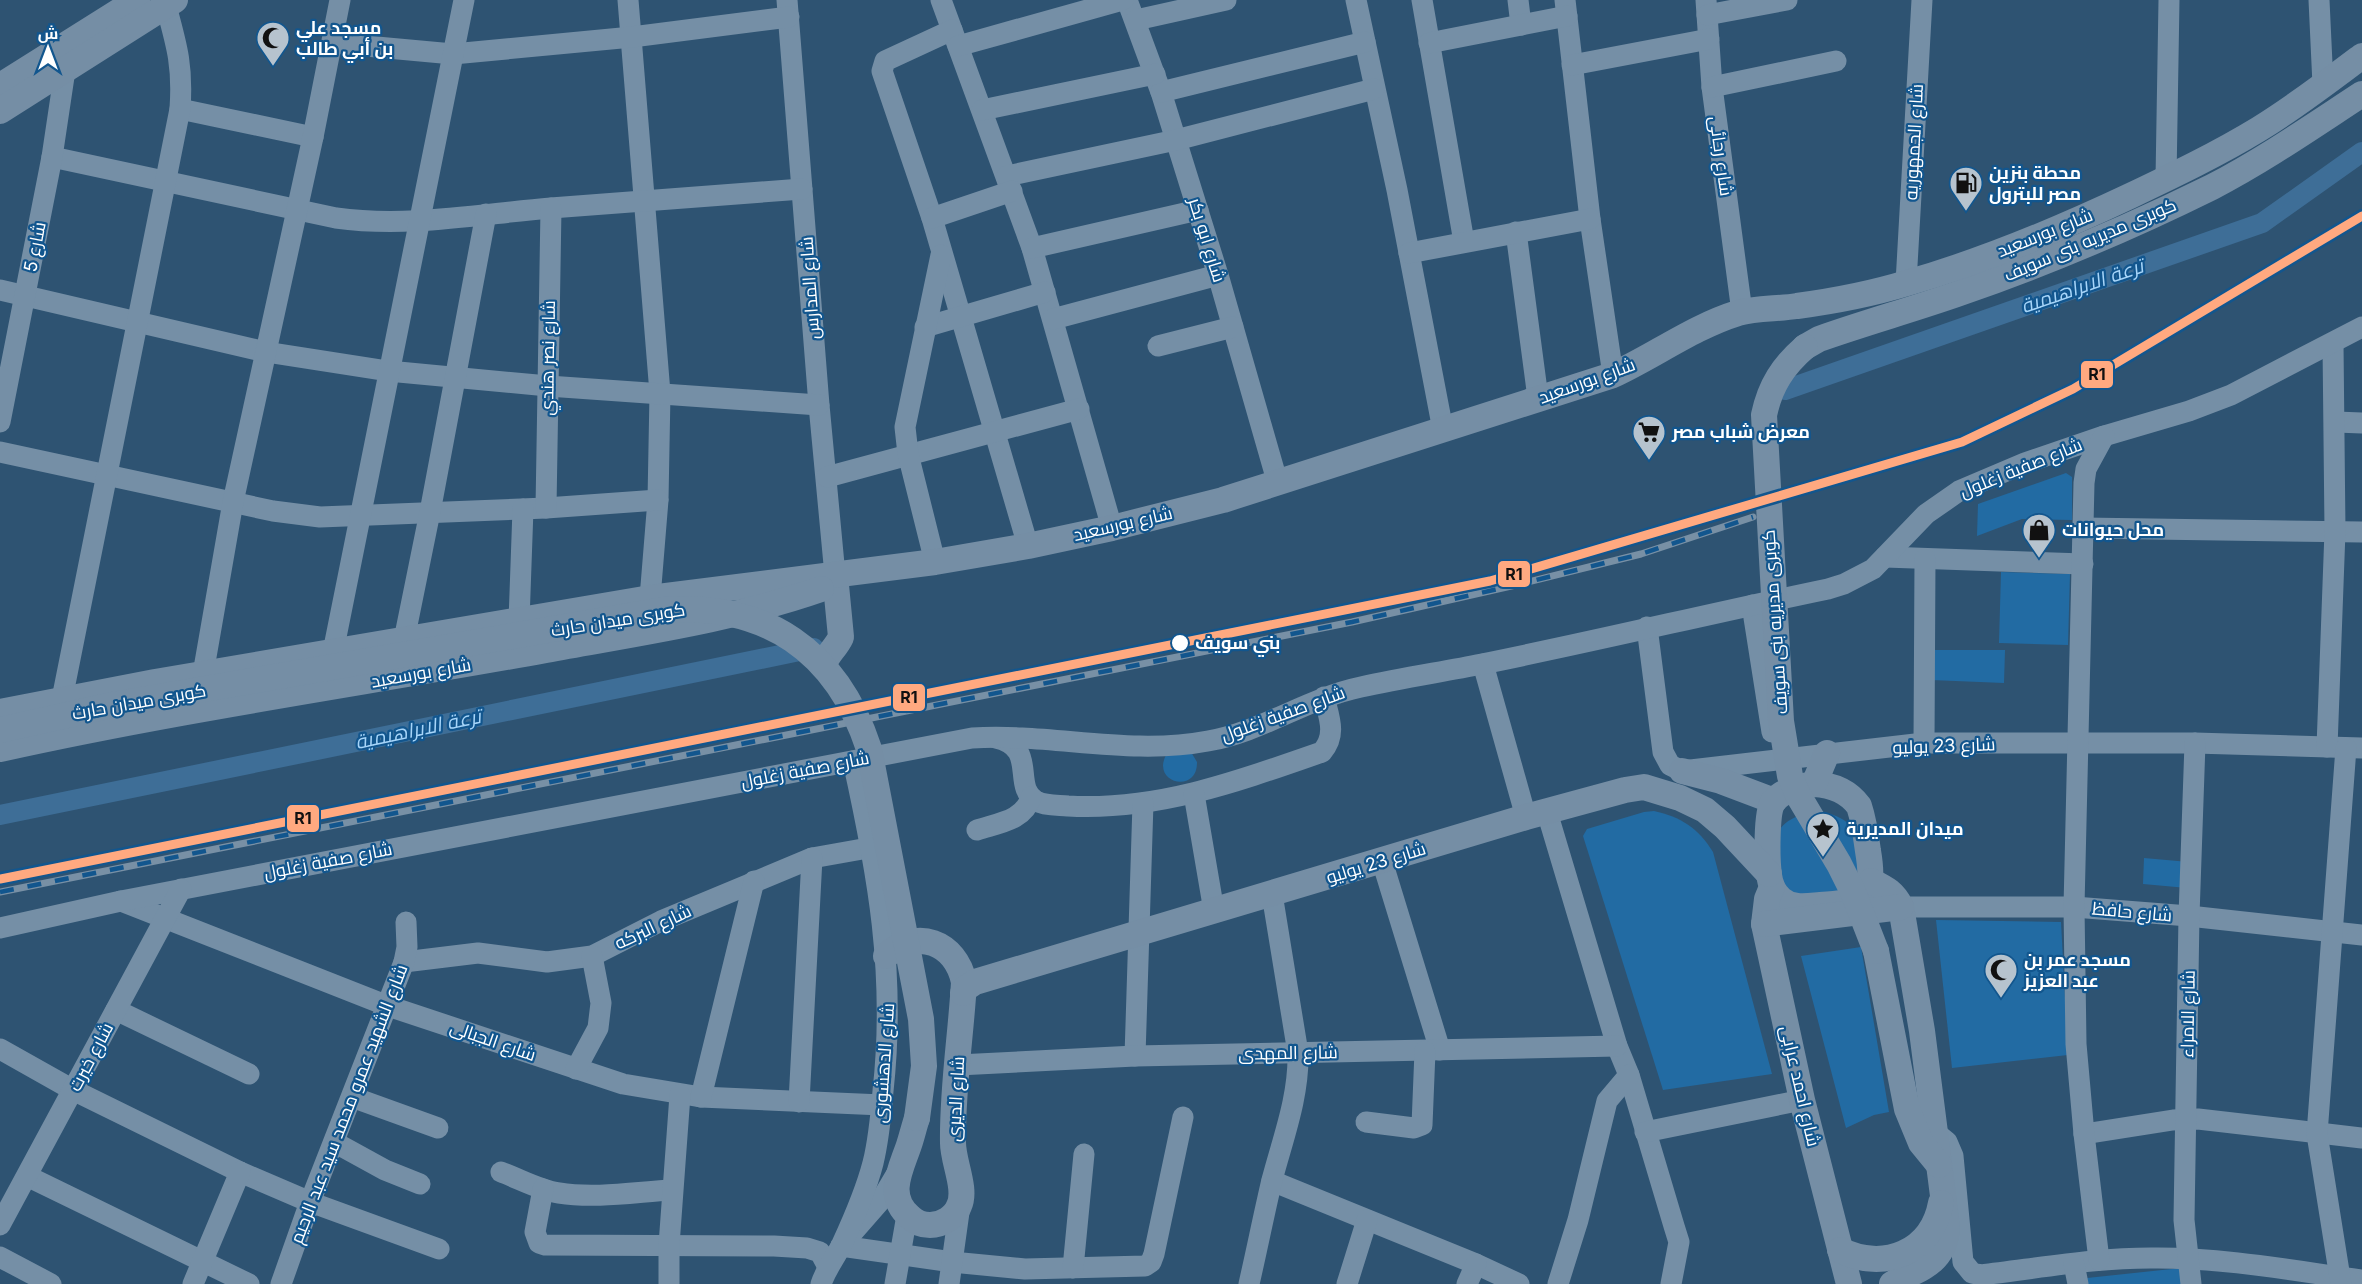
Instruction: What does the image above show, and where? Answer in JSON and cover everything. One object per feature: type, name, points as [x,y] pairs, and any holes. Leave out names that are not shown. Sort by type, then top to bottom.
[{"type":"main road","points":[[0,86],[137,0]]},
{"type":"main road","points":[[0,111],[170,3]]},
{"type":"main road","name":"شارع بورسعيد","points":[[0,749],[151,719],[403,676],[744,612],[820,589],[837,587],[935,562],[1028,546],[1112,528],[1278,484],[1613,375],[1708,323],[1742,312],[1852,297],[1906,284],[2012,248],[2166,179],[2261,128],[2362,56]]},
{"type":"main road","name":"كوبرى مديريه بنى سويف","points":[[1941,1168],[1921,1143],[1906,1109],[1876,951],[1848,882],[1798,795],[1790,776],[1781,721],[1764,415],[1771,390],[1779,374],[1805,347],[1834,334],[1956,295],[2021,271],[2150,216],[2214,186],[2275,151],[2362,94]]},
{"type":"main road","points":[[823,666],[828,654],[838,644],[841,637],[837,587]]},
{"type":"main road","name":"شارع بورسعيد","points":[[0,712],[203,674],[650,598],[837,587]]},
{"type":"main road","name":"كوبرى ميدان حارث","points":[[0,730],[112,705],[663,610],[682,608],[722,611],[760,622],[799,643],[830,673],[854,709],[869,749],[921,1019],[924,1066],[917,1118],[909,1146],[897,1173]]},
{"type":"main road","points":[[403,676],[412,663],[413,654],[410,646],[404,640]]},
{"type":"main road","points":[[1682,771],[1722,781],[1792,792],[1824,784],[1845,792],[1853,798],[1859,806],[1872,875],[1862,896],[1846,903],[1799,907],[1780,898],[1771,881],[1769,811],[1792,792],[1827,753]]},
{"type":"main road","name":"شارع 23 يوليو","points":[[963,993],[975,982],[1537,814],[1644,787],[1668,794],[1710,814],[1771,881]]},
{"type":"main road","name":"شارع احمد عرابى","points":[[1771,881],[1764,924],[1802,1100],[1849,1284]]},
{"type":"main road","points":[[1871,881],[1896,896],[1900,907],[1922,1031],[1947,1227],[1939,1255],[1923,1269],[1892,1284]]},
{"type":"main road","points":[[1764,924],[1900,907]]},
{"type":"main road","points":[[886,956],[903,944],[915,941]]},
{"type":"main road","name":"شارع الديرى","points":[[915,941],[934,943],[951,954],[962,972],[963,993],[953,1146],[962,1194],[960,1205]]},
{"type":"main road","points":[[897,1173],[896,1188],[899,1202],[907,1215],[917,1223],[930,1225],[944,1222],[960,1205]]},
{"type":"main road","points":[[1840,1250],[1851,1255],[1874,1259],[1908,1251],[1934,1227],[1939,1216],[1943,1195]]},
{"type":"street","points":[[203,674],[233,502],[298,209],[333,44],[340,0]]},
{"type":"street","points":[[333,652],[464,0]]},
{"type":"street","points":[[628,0],[660,393],[658,500],[650,598]]},
{"type":"street","points":[[941,0],[1032,248],[1112,528]]},
{"type":"street","points":[[1028,546],[932,218],[882,67],[885,61],[955,38],[1125,0]]},
{"type":"street","name":"شارع ابو بكر","points":[[1125,0],[1136,20],[1158,83],[1218,275],[1278,484]]},
{"type":"street","points":[[1136,20],[1226,0]]},
{"type":"street","points":[[1356,0],[1443,430]]},
{"type":"street","points":[[1422,0],[1464,242]]},
{"type":"street","points":[[1518,0],[1521,25]]},
{"type":"street","points":[[1707,7],[1787,0]]},
{"type":"street","name":"شارع الجمهوريه","points":[[1906,284],[1922,0]]},
{"type":"street","points":[[2166,179],[2169,0]]},
{"type":"street","points":[[2319,0],[2323,85]]},
{"type":"street","points":[[62,699],[180,109],[182,80],[180,56],[170,3]]},
{"type":"street","name":"شارع رجائى","points":[[1707,7],[1712,87],[1742,312]]},
{"type":"street","points":[[1430,43],[1521,25],[1566,8],[1590,219],[1613,375]]},
{"type":"street","points":[[333,44],[453,54],[632,37],[788,9]]},
{"type":"street","name":"شارع المدارس","points":[[788,9],[819,405],[837,587]]},
{"type":"street","points":[[1572,65],[1709,39]]},
{"type":"street","points":[[982,110],[1158,83],[1365,42]]},
{"type":"street","points":[[1712,87],[1836,61]]},
{"type":"street","name":"شارع 5","points":[[0,423],[52,157],[65,70]]},
{"type":"street","points":[[932,218],[1010,184],[1374,89]]},
{"type":"street","points":[[180,109],[313,138]]},
{"type":"street","points":[[52,157],[364,222],[418,222],[551,208],[802,189]]},
{"type":"street","name":"شارع نصر هندي","points":[[546,508],[551,208]]},
{"type":"street","points":[[1032,248],[1198,210]]},
{"type":"street","points":[[404,640],[486,214]]},
{"type":"street","points":[[1409,253],[1590,219]]},
{"type":"street","points":[[1516,232],[1538,398]]},
{"type":"street","points":[[935,562],[908,454],[905,427],[942,252]]},
{"type":"street","points":[[1053,319],[1218,275]]},
{"type":"street","points":[[0,290],[137,324],[266,352],[388,371],[548,386],[819,405]]},
{"type":"street","points":[[925,327],[1045,292]]},
{"type":"street","points":[[1158,346],[1233,327]]},
{"type":"street","name":"شارع صفية زغلول","points":[[0,928],[181,889],[972,738],[992,737],[1112,746],[1178,745],[1208,741],[1235,734],[1324,697],[1360,687],[1482,664],[1844,584],[1873,569],[1926,514],[1959,491],[2025,463],[2104,436],[2189,411],[2231,395],[2362,327]]},
{"type":"street","points":[[2333,344],[2336,422],[2335,531],[2345,748],[2317,1134],[2340,1281]]},
{"type":"street","points":[[827,477],[1079,409]]},
{"type":"street","points":[[2336,422],[2362,423]]},
{"type":"street","points":[[2098,1260],[2076,1044],[2074,907],[2084,483],[2086,469],[2104,436]]},
{"type":"street","points":[[0,452],[233,502],[320,517],[546,508],[658,500]]},
{"type":"street","points":[[519,621],[523,509]]},
{"type":"street","points":[[2083,528],[2362,532]]},
{"type":"street","points":[[1885,557],[2083,564]]},
{"type":"street","points":[[1924,743],[1925,559]]},
{"type":"street","points":[[1760,603],[1792,792]]},
{"type":"street","points":[[1647,627],[1663,752],[1670,765],[1682,771]]},
{"type":"street","points":[[1482,664],[1629,1075],[1678,1242],[1671,1284]]},
{"type":"street","points":[[992,737],[1010,743],[1021,758],[1024,766],[1024,783],[1031,797],[1042,804],[1080,806],[1143,803],[1194,794],[1322,752],[1327,746],[1331,732],[1324,697]]},
{"type":"street","name":"شارع 23 يوليو","points":[[1682,771],[1924,743],[2195,743],[2345,748]]},
{"type":"street","name":"شارع الامراء","points":[[2190,1284],[2184,1220],[2189,916],[2195,743]]},
{"type":"street","points":[[877,756],[915,941]]},
{"type":"street","name":"شارع الدهشورى","points":[[824,1275],[841,1246],[873,1163],[879,1135],[888,1046],[889,1002],[886,956],[872,848],[853,761]]},
{"type":"street","points":[[1194,794],[1214,911]]},
{"type":"street","points":[[977,830],[1016,818],[1027,808],[1031,797]]},
{"type":"street","points":[[1135,1056],[1143,803]]},
{"type":"street","name":"شارع البركه","points":[[404,962],[478,953],[547,962],[591,956],[662,921],[812,858],[895,843]]},
{"type":"street","points":[[799,1102],[812,858]]},
{"type":"street","points":[[1366,1122],[1414,1128],[1422,1125],[1432,1050],[1382,861]]},
{"type":"street","points":[[701,1097],[754,881]]},
{"type":"street","name":"شارع خيرت","points":[[0,1225],[181,889]]},
{"type":"street","points":[[1249,1284],[1272,1181],[1296,1092],[1298,1053],[1272,894]]},
{"type":"street","name":"شارع الجبالى","points":[[121,901],[388,1006],[624,1084],[701,1097],[882,1105]]},
{"type":"street","name":"شارع حافظ","points":[[1900,907],[2074,907],[2189,916],[2362,935]]},
{"type":"street","name":"شارع الشهيد عمرو محمد سيد عبد الرحيم","points":[[281,1284],[310,1202],[404,962],[407,947],[406,922]]},
{"type":"street","points":[[576,1069],[598,1028],[600,1003],[591,956]]},
{"type":"street","points":[[116,1010],[249,1074]]},
{"type":"street","name":"شارع المهدى","points":[[958,1065],[1135,1056],[1617,1046]]},
{"type":"street","points":[[0,1049],[73,1090],[240,1172],[310,1202],[439,1249]]},
{"type":"street","points":[[1558,1284],[1578,1220],[1607,1101],[1629,1075]]},
{"type":"street","points":[[669,1284],[672,1190],[680,1095]]},
{"type":"street","points":[[352,1097],[438,1128]]},
{"type":"street","points":[[1645,1132],[1802,1100]]},
{"type":"street","points":[[841,1246],[952,1262],[1024,1269],[1145,1266],[1151,1262],[1183,1117]]},
{"type":"street","points":[[2084,1134],[2186,1119],[2214,1120],[2362,1138]]},
{"type":"street","points":[[1936,1133],[1947,1142],[1953,1156],[1963,1262],[1969,1277],[2076,1274],[2098,1260],[2186,1258],[2340,1281],[2362,1280]]},
{"type":"street","points":[[334,1142],[385,1170],[420,1184]]},
{"type":"street","points":[[1073,1269],[1084,1154]]},
{"type":"street","points":[[193,1284],[240,1172]]},
{"type":"street","points":[[501,1172],[543,1189],[560,1193],[672,1190]]},
{"type":"street","name":"كوبرى ميدان حارث","points":[[841,1246],[881,1200],[897,1173]]},
{"type":"street","points":[[27,1176],[249,1284]]},
{"type":"street","points":[[1272,1181],[1476,1264],[1519,1284]]},
{"type":"street","points":[[543,1189],[536,1232],[539,1243],[545,1245],[807,1248],[819,1252],[824,1275]]},
{"type":"street","name":"شارع الديرى","points":[[949,1284],[960,1205]]},
{"type":"street","points":[[895,1284],[907,1215]]},
{"type":"street","points":[[1347,1284],[1367,1220]]},
{"type":"street","points":[[0,1257],[51,1284]]},
{"type":"street","points":[[1467,1284],[1476,1264]]},
{"type":"shaded area","points":[[2066,473],[2072,477],[2072,520],[2022,519],[1977,536],[1978,504]]},
{"type":"shaded area","points":[[2001,572],[2070,574],[2068,645],[1999,643]]},
{"type":"shaded area","points":[[1931,650],[2005,650],[2004,683],[1931,680]]},
{"type":"shaded area","points":[[1191,752],[1197,762],[1195,772],[1190,778],[1176,781],[1169,778],[1163,765],[1166,755]]},
{"type":"shaded area","points":[[1654,811],[1681,820],[1701,836],[1713,852],[1772,1074],[1663,1090],[1583,836],[1587,829]]},
{"type":"shaded area","points":[[1820,811],[1839,817],[1852,827],[1859,842],[1860,851],[1859,865],[1852,883],[1838,894],[1818,898],[1797,894],[1783,883],[1775,843],[1785,823],[1806,813]]},
{"type":"shaded area","points":[[2144,858],[2189,862],[2187,888],[2143,884]]},
{"type":"shaded area","points":[[1936,920],[2061,922],[2068,1055],[1952,1068]]},
{"type":"shaded area","points":[[1861,947],[1889,1112],[1874,1115],[1846,1128],[1801,956]]},
{"type":"shaded area","points":[[2181,1268],[2184,1284],[2088,1284],[2087,1278]]},
{"type":"waterway","name":"ترعة الابراهيمية","points":[[1785,390],[2262,223],[2362,152]]},
{"type":"waterway","name":"ترعة الابراهيمية","points":[[0,815],[814,648]]},
{"type":"railway","points":[[0,892],[1352,622],[1641,554],[1753,517]]},
{"type":"transit line","name":"R1","points":[[0,879],[1490,581],[1962,442],[2073,389],[2362,216]]},
{"type":"place","name":"مسجد علي بن أبي طالب","points":[[273,67]]},
{"type":"place","name":"محطة بنزين مصر للبترول","points":[[1966,212]]},
{"type":"place","name":"معرض شباب مصر","points":[[1649,461]]},
{"type":"place","name":"محل حيوانات","points":[[2039,559]]},
{"type":"place","name":"بني سويف","points":[[1180,643]]},
{"type":"place","name":"ميدان المديرية","points":[[1823,858]]},
{"type":"place","name":"مسجد عمر بن عبد العزيز","points":[[2001,999]]}]
